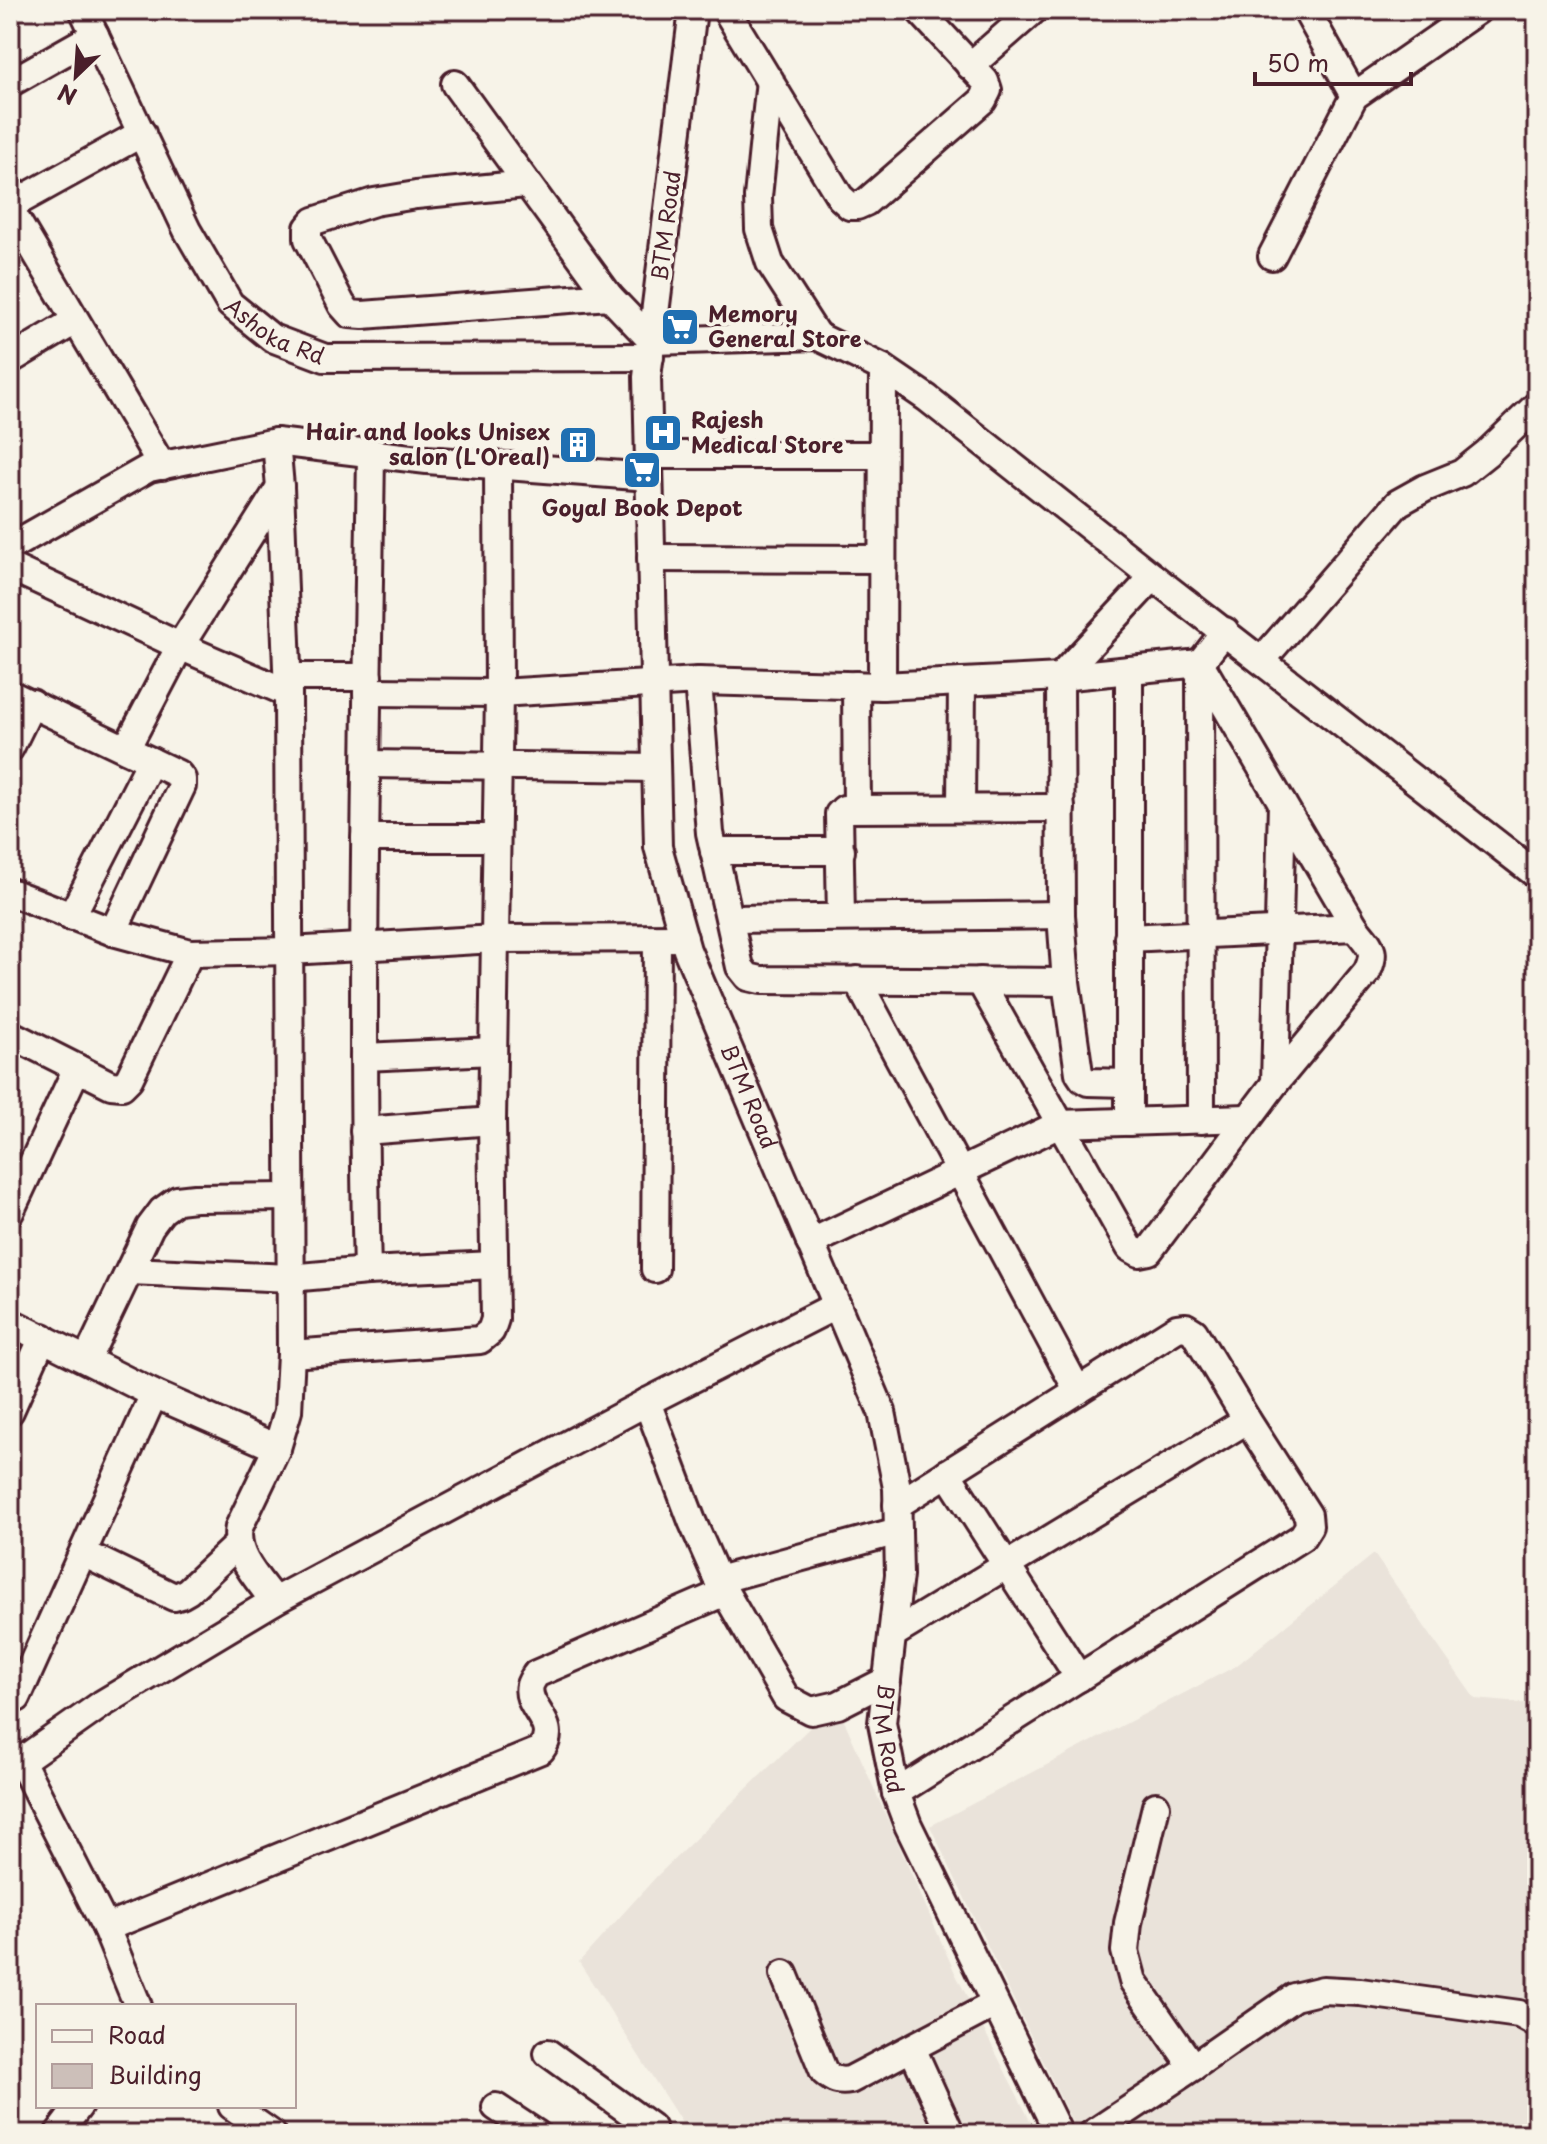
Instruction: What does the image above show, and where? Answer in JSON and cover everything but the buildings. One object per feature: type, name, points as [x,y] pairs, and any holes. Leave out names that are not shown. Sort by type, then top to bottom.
[{"type":"street","name":"Ashoka Rd","points":[[83,10],[187,230],[230,304],[272,338],[325,358],[651,349],[817,336]]},
{"type":"street","name":"BTM Road","points":[[693,10],[647,377],[658,847],[687,950],[882,1412],[897,1488],[899,1575],[882,1723],[896,1793],[908,1825],[1059,2134]]},
{"type":"street","points":[[726,10],[840,197],[850,206],[866,202],[983,100],[988,90],[985,81],[919,10]]},
{"type":"street","points":[[970,66],[1034,10]]},
{"type":"street","points":[[1306,10],[1354,96]]},
{"type":"street","points":[[1272,256],[1354,96],[1478,10]]},
{"type":"street","points":[[10,83],[95,35]]},
{"type":"street","points":[[770,80],[758,197],[759,229],[770,263],[817,336],[883,368],[927,398],[1537,875]]},
{"type":"street","points":[[455,84],[651,349]]},
{"type":"street","points":[[142,133],[10,207],[162,466]]},
{"type":"street","points":[[526,184],[374,202],[314,221],[308,228],[308,239],[342,305],[350,314],[609,296]]},
{"type":"street","points":[[10,360],[75,321]]},
{"type":"street","points":[[857,807],[882,559],[883,368]]},
{"type":"street","points":[[1262,660],[1398,503],[1462,473],[1537,405]]},
{"type":"street","points":[[274,1601],[239,1552],[236,1538],[277,1448],[288,1411],[291,1354],[287,685],[276,442]]},
{"type":"street","points":[[10,547],[149,468],[276,442],[371,455],[498,466],[649,466],[882,455]]},
{"type":"street","points":[[367,1271],[364,945],[371,455]]},
{"type":"street","points":[[291,1354],[480,1340],[491,1331],[495,1319],[492,1121],[499,693],[498,466]]},
{"type":"street","points":[[126,749],[180,646],[280,487]]},
{"type":"street","points":[[651,558],[882,559]]},
{"type":"street","points":[[10,567],[180,646],[287,685],[368,685],[499,693],[698,681],[869,686],[1060,677],[1200,663]]},
{"type":"street","points":[[1128,1083],[1088,1082],[1081,1077],[1066,982],[1061,915],[1060,677],[1153,577]]},
{"type":"street","points":[[1201,1120],[1200,663],[1225,631]]},
{"type":"street","points":[[980,981],[1130,1248],[1139,1253],[1149,1251],[1247,1118],[1367,972],[1373,959],[1371,949],[1355,927],[1200,663]]},
{"type":"street","points":[[1129,670],[1129,1122]]},
{"type":"street","points":[[698,681],[710,833],[740,967],[748,977],[761,980],[1066,982]]},
{"type":"street","points":[[961,808],[962,682]]},
{"type":"street","points":[[10,748],[21,698],[178,774],[182,779],[182,786],[113,932]]},
{"type":"street","points":[[71,917],[151,761]]},
{"type":"street","points":[[367,764],[656,768]]},
{"type":"street","points":[[1275,1083],[1282,803]]},
{"type":"street","points":[[841,917],[839,814],[844,809],[1061,808]]},
{"type":"street","points":[[365,838],[496,838]]},
{"type":"street","points":[[714,851],[841,851]]},
{"type":"street","points":[[10,892],[113,932],[190,953],[290,951],[495,939],[684,938]]},
{"type":"street","points":[[730,919],[1061,915]]},
{"type":"street","points":[[1128,938],[1355,927]]},
{"type":"street","points":[[655,1269],[657,939]]},
{"type":"street","points":[[10,1034],[111,1085],[122,1086],[129,1079],[190,953]]},
{"type":"street","points":[[857,980],[1078,1391]]},
{"type":"street","points":[[364,1057],[493,1051]]},
{"type":"street","points":[[10,1212],[77,1068]]},
{"type":"street","points":[[810,1243],[1060,1124],[1247,1118]]},
{"type":"street","points":[[364,1131],[492,1121]]},
{"type":"street","points":[[87,1359],[150,1227],[162,1211],[177,1200],[195,1198],[290,1197]]},
{"type":"street","points":[[130,1271],[290,1278],[494,1265]]},
{"type":"street","points":[[137,2004],[106,1928],[16,1763],[102,1704],[274,1601],[647,1402],[837,1305]]},
{"type":"street","points":[[10,1322],[154,1394],[277,1448]]},
{"type":"street","points":[[106,1928],[541,1750],[548,1732],[530,1693],[530,1684],[536,1674],[722,1586],[897,1518],[947,1473],[1177,1328],[1186,1327],[1194,1332],[1308,1515],[1309,1526],[1302,1537],[896,1793]]},
{"type":"street","points":[[10,1411],[43,1337]]},
{"type":"street","points":[[17,1698],[154,1394]]},
{"type":"street","points":[[647,1402],[692,1521],[722,1586],[786,1698],[811,1711],[838,1705],[887,1680]]},
{"type":"street","points":[[893,1634],[1247,1420]]},
{"type":"street","points":[[947,1473],[1079,1678]]},
{"type":"street","points":[[83,1553],[174,1597],[188,1591],[238,1544]]},
{"type":"street","points":[[1156,1806],[1128,1923],[1125,1951],[1133,1981],[1193,2067]]},
{"type":"street","points":[[784,1974],[824,2072],[840,2082],[850,2080],[995,2004]]},
{"type":"street","points":[[1092,2134],[1294,1997],[1323,1990],[1360,1992],[1519,2014],[1537,2024]]},
{"type":"street","points":[[912,2048],[951,2134]]},
{"type":"street","points":[[548,2053],[651,2127],[654,2134]]},
{"type":"street","points":[[496,2107],[537,2134]]},
{"type":"street","points":[[58,2134],[78,2108]]},
{"type":"street","points":[[237,2119],[272,2134]]},
{"type":"shaded area","points":[[1374,1554],[1475,1699],[1532,1704],[1537,1698],[1537,2134],[1078,2134],[930,1826],[1236,1666]]},
{"type":"shaded area","points":[[836,1702],[955,1973],[1037,2134],[689,2134],[579,1962],[657,1876]]},
{"type":"place","name":"Memory General Store","points":[[680,327]]},
{"type":"place","name":"Rajesh Medical Store","points":[[663,433]]},
{"type":"place","name":"Hair and looks Unisex salon (L'Oreal)","points":[[578,445]]},
{"type":"place","name":"Goyal Book Depot","points":[[642,470]]}]
